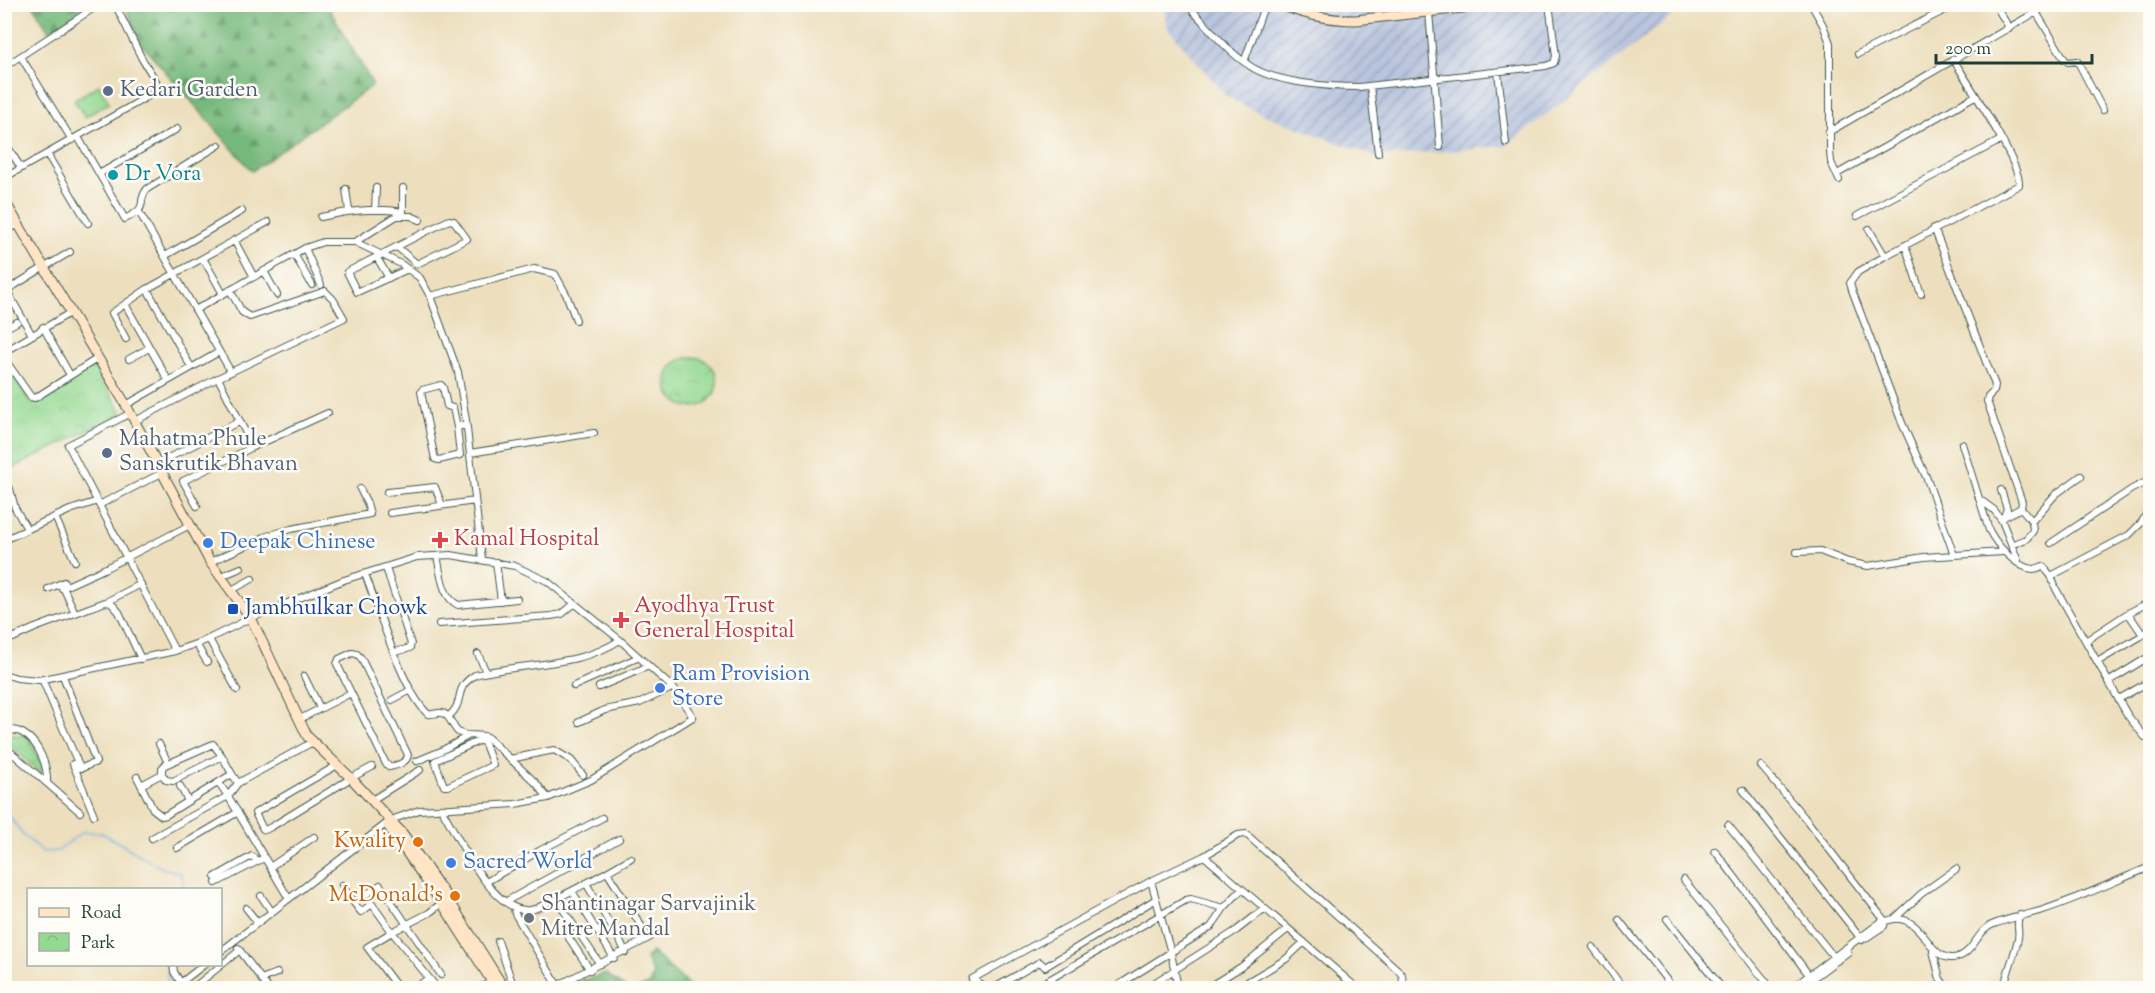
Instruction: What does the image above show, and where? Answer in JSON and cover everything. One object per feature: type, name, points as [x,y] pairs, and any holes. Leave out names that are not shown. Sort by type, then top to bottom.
[{"type":"main road","points":[[1279,4],[1312,15],[1337,20],[1356,20],[1498,4]]},
{"type":"main road","points":[[4,200],[130,414],[155,465],[210,562],[249,619],[298,721],[312,742],[372,800],[389,822],[445,901],[495,983],[504,988]]},
{"type":"main road","points":[[4,209],[43,268],[94,360],[130,414]]},
{"type":"main road","points":[[155,465],[158,475],[215,578],[249,619],[294,724],[309,744],[350,779],[389,822]]},
{"type":"street","points":[[4,66],[100,4]]},
{"type":"street","points":[[4,178],[154,93],[157,88],[156,81],[142,59],[115,4]]},
{"type":"street","points":[[1244,62],[1265,4]]},
{"type":"street","points":[[1192,11],[1244,62],[1264,73],[1288,80],[1337,87],[1435,80],[1546,66],[1554,63],[1556,56],[1549,4]]},
{"type":"street","points":[[1810,4],[1823,25],[1830,43],[1829,132],[1831,162],[1838,177],[1975,96]]},
{"type":"street","points":[[1858,54],[1957,4]]},
{"type":"street","points":[[1995,4],[2009,28]]},
{"type":"street","points":[[1829,132],[2050,4]]},
{"type":"street","points":[[1429,12],[1440,147]]},
{"type":"street","points":[[2036,12],[2065,60],[2077,61],[2103,110]]},
{"type":"street","points":[[21,57],[99,174],[125,219],[139,212],[144,192],[147,189],[219,145]]},
{"type":"street","points":[[1953,59],[2001,140],[2018,173],[2019,185],[1934,228],[1858,272],[1850,283],[1902,423],[1927,479],[1954,555]]},
{"type":"street","points":[[1498,72],[1506,142]]},
{"type":"street","points":[[1370,86],[1378,153]]},
{"type":"street","points":[[99,174],[177,129]]},
{"type":"street","points":[[1857,216],[2001,140]]},
{"type":"street","points":[[4,141],[21,168]]},
{"type":"street","points":[[47,154],[88,223]]},
{"type":"street","points":[[375,210],[376,188]]},
{"type":"street","points":[[403,188],[403,212]]},
{"type":"street","points":[[346,189],[349,211]]},
{"type":"street","points":[[165,256],[242,211]]},
{"type":"street","points":[[321,217],[349,211],[403,212]]},
{"type":"street","points":[[139,212],[231,372]]},
{"type":"street","points":[[195,310],[306,248],[323,243],[355,242],[403,212]]},
{"type":"street","points":[[396,216],[411,216],[420,219]]},
{"type":"street","points":[[397,247],[417,264],[467,239],[454,221],[449,220],[347,272],[357,292],[408,269]]},
{"type":"street","points":[[126,339],[112,313],[147,289],[268,222]]},
{"type":"street","points":[[4,231],[15,226]]},
{"type":"street","points":[[1934,228],[1995,385],[1987,401],[2022,502],[2021,508],[2003,519]]},
{"type":"street","points":[[1869,229],[1886,256]]},
{"type":"street","points":[[234,240],[254,277]]},
{"type":"street","points":[[355,242],[408,269],[420,278],[430,296],[458,372],[482,559]]},
{"type":"street","points":[[1905,245],[1921,294]]},
{"type":"street","points":[[306,248],[321,285]]},
{"type":"street","points":[[32,335],[6,291],[70,252]]},
{"type":"street","points":[[294,254],[312,285]]},
{"type":"street","points":[[380,256],[389,278]]},
{"type":"street","points":[[203,258],[223,294]]},
{"type":"street","points":[[430,296],[534,269],[555,274],[576,320]]},
{"type":"street","points":[[264,271],[277,295]]},
{"type":"street","points":[[147,289],[191,367]]},
{"type":"street","points":[[175,651],[68,445],[130,414],[218,378],[344,318],[333,299],[325,291],[250,317],[242,312],[230,290]]},
{"type":"street","points":[[125,304],[168,380]]},
{"type":"street","points":[[4,352],[68,314]]},
{"type":"street","points":[[4,329],[17,322]]},
{"type":"street","points":[[43,327],[70,375]]},
{"type":"street","points":[[129,359],[149,348]]},
{"type":"street","points":[[130,414],[168,380],[219,352]]},
{"type":"street","points":[[4,358],[33,398],[94,360]]},
{"type":"street","points":[[218,378],[253,447]]},
{"type":"street","points":[[441,385],[443,387],[447,406],[453,408],[457,427],[460,455],[435,459],[422,390],[441,385]]},
{"type":"street","points":[[197,506],[183,481],[328,413]]},
{"type":"street","points":[[155,465],[240,422]]},
{"type":"street","points":[[457,427],[466,425]]},
{"type":"street","points":[[470,453],[594,433]]},
{"type":"street","points":[[1962,444],[1989,530],[2003,552],[2034,569],[2043,566],[2051,576],[2108,682],[2135,725],[2145,737],[2151,738]]},
{"type":"street","points":[[4,540],[55,517],[99,503],[158,475]]},
{"type":"street","points":[[2032,521],[2056,494],[2081,476]]},
{"type":"street","points":[[2051,543],[2132,489],[2146,482],[2151,487]]},
{"type":"street","points":[[4,483],[10,489],[15,508],[27,529]]},
{"type":"street","points":[[387,492],[435,487],[442,505]]},
{"type":"street","points":[[210,562],[267,536],[291,529],[370,514],[368,502],[360,489]]},
{"type":"street","points":[[2001,490],[2007,508],[2003,519]]},
{"type":"street","points":[[1979,499],[2003,519],[2018,562]]},
{"type":"street","points":[[390,513],[475,501]]},
{"type":"street","points":[[2051,576],[2128,535],[2142,522],[2151,507]]},
{"type":"street","points":[[2011,545],[2031,536],[2033,531],[2032,521],[2021,508]]},
{"type":"street","points":[[55,517],[75,561]]},
{"type":"street","points":[[64,587],[186,527]]},
{"type":"street","points":[[1797,552],[1820,551],[1848,562],[1868,566],[1924,557],[2003,552]]},
{"type":"street","points":[[4,674],[17,678],[40,679],[63,676],[175,651],[209,639],[249,619],[344,580],[417,557],[451,555],[515,566],[547,581],[649,666],[672,688],[693,717],[591,780],[548,798],[515,804],[419,810],[389,822],[222,951]]},
{"type":"street","points":[[437,556],[445,592],[452,602],[458,605],[517,599]]},
{"type":"street","points":[[496,562],[501,601]]},
{"type":"street","points":[[219,577],[241,568]]},
{"type":"street","points":[[386,568],[411,644],[410,648],[395,652]]},
{"type":"street","points":[[365,574],[411,690],[428,714],[442,713],[448,717],[458,732],[468,736]]},
{"type":"street","points":[[230,591],[252,579]]},
{"type":"street","points":[[48,589],[64,582],[75,613]]},
{"type":"street","points":[[4,642],[105,602],[141,584]]},
{"type":"street","points":[[105,602],[111,603],[119,612],[141,658]]},
{"type":"street","points":[[2086,640],[2128,613],[2151,602]]},
{"type":"street","points":[[439,624],[551,616],[562,614],[574,604]]},
{"type":"street","points":[[2128,613],[2143,634]]},
{"type":"street","points":[[4,628],[13,638]]},
{"type":"street","points":[[2097,662],[2151,629]]},
{"type":"street","points":[[209,639],[237,690]]},
{"type":"street","points":[[448,717],[459,705],[460,689],[467,680],[475,675],[575,658],[598,651],[620,640]]},
{"type":"street","points":[[196,644],[207,662]]},
{"type":"street","points":[[352,653],[361,658],[408,755],[405,761],[387,767],[351,693],[337,664],[339,659],[352,653]]},
{"type":"street","points":[[478,654],[486,672]]},
{"type":"street","points":[[2108,682],[2151,656]]},
{"type":"street","points":[[574,686],[639,657]]},
{"type":"street","points":[[599,687],[649,666]]},
{"type":"street","points":[[40,679],[80,768],[82,768],[96,762],[63,676]]},
{"type":"street","points":[[304,676],[320,708]]},
{"type":"street","points":[[40,679],[94,815]]},
{"type":"street","points":[[2119,699],[2151,681]]},
{"type":"street","points":[[579,722],[605,710],[640,703],[672,688]]},
{"type":"street","points":[[392,699],[411,690]]},
{"type":"street","points":[[298,721],[351,693]]},
{"type":"street","points":[[4,729],[25,734],[32,741],[44,760],[47,783]]},
{"type":"street","points":[[417,761],[468,736],[481,735],[536,783],[548,798]]},
{"type":"street","points":[[484,739],[494,763],[492,766],[444,786],[435,761],[484,739]]},
{"type":"street","points":[[159,744],[168,763]]},
{"type":"street","points":[[222,756],[173,781],[166,780],[162,774],[162,768],[168,763],[209,744],[216,746],[222,756],[237,783]]},
{"type":"street","points":[[152,838],[229,795],[237,783],[309,744]]},
{"type":"street","points":[[4,746],[80,812]]},
{"type":"street","points":[[510,759],[554,750],[571,760],[584,775]]},
{"type":"street","points":[[1761,766],[1885,921]]},
{"type":"street","points":[[334,767],[255,813],[263,829],[271,827],[372,767]]},
{"type":"street","points":[[372,800],[420,770]]},
{"type":"street","points":[[141,785],[162,774]]},
{"type":"street","points":[[137,777],[153,809],[162,816],[232,774]]},
{"type":"street","points":[[219,783],[229,795],[261,860],[270,867],[289,899]]},
{"type":"street","points":[[180,786],[188,801]]},
{"type":"street","points":[[1743,790],[1861,939]]},
{"type":"street","points":[[441,808],[486,882],[505,903],[521,910],[532,910],[556,899],[631,858]]},
{"type":"street","points":[[177,848],[238,812]]},
{"type":"street","points":[[486,882],[539,850],[602,818]]},
{"type":"street","points":[[1728,825],[1835,959]]},
{"type":"street","points":[[986,988],[972,979],[1151,881],[1204,856],[1238,835],[1246,834],[1398,969],[1402,975],[1404,988]]},
{"type":"street","points":[[270,867],[314,837]]},
{"type":"street","points":[[505,903],[620,839]]},
{"type":"street","points":[[1715,851],[1811,977]]},
{"type":"street","points":[[1204,856],[1357,988]]},
{"type":"street","points":[[215,880],[261,860]]},
{"type":"street","points":[[1885,921],[1894,919],[1908,921],[1944,957],[1963,956],[1991,924],[2042,910],[2151,867]]},
{"type":"street","points":[[1894,919],[1921,894],[1956,869]]},
{"type":"street","points":[[514,908],[515,914],[555,987],[649,938],[607,872]]},
{"type":"street","points":[[1684,880],[1771,988]]},
{"type":"street","points":[[1151,881],[1178,988]]},
{"type":"street","points":[[586,883],[626,952]]},
{"type":"street","points":[[342,885],[361,912],[372,904],[437,988]]},
{"type":"street","points":[[354,903],[380,885],[441,975]]},
{"type":"street","points":[[1114,988],[1210,927],[1241,890]]},
{"type":"street","points":[[572,891],[614,958]]},
{"type":"street","points":[[261,896],[272,912]]},
{"type":"street","points":[[556,899],[600,964]]},
{"type":"street","points":[[994,988],[1040,962],[1045,967],[1156,899]]},
{"type":"street","points":[[1035,988],[1189,899],[1224,908]]},
{"type":"street","points":[[398,988],[367,947],[405,924],[429,913],[445,901]]},
{"type":"street","points":[[246,908],[258,923]]},
{"type":"street","points":[[1146,988],[1237,930],[1264,909]]},
{"type":"street","points":[[2004,988],[2018,939],[2017,920],[2020,915]]},
{"type":"street","points":[[1667,919],[1722,988]]},
{"type":"street","points":[[1619,920],[1673,988]]},
{"type":"street","points":[[1792,988],[1811,977],[1861,939],[1884,926],[1885,921]]},
{"type":"street","points":[[1207,988],[1250,960],[1288,929]]},
{"type":"street","points":[[567,935],[590,970]]},
{"type":"street","points":[[498,941],[514,988]]},
{"type":"street","points":[[234,942],[268,988]]},
{"type":"street","points":[[1237,988],[1286,959],[1304,942]]},
{"type":"street","points":[[1930,944],[1940,979],[1947,988]]},
{"type":"street","points":[[1593,947],[1623,988]]},
{"type":"street","points":[[222,965],[240,950]]},
{"type":"street","points":[[174,966],[177,986],[202,966]]},
{"type":"street","points":[[193,988],[220,966]]},
{"type":"street","points":[[261,979],[276,973]]},
{"type":"street","points":[[1800,988],[1811,977]]},
{"type":"street","points":[[415,988],[429,978]]},
{"type":"street","points":[[481,988],[495,983]]},
{"type":"shaded area","points":[[1163,5],[1686,5],[1506,146],[1376,157],[1259,113],[1227,97],[1167,27]]},
{"type":"green space","points":[[33,5],[92,5],[49,31]]},
{"type":"green space","points":[[125,5],[327,5],[373,85],[252,171],[140,42]]},
{"type":"green space","points":[[99,85],[109,103],[85,117],[74,100]]},
{"type":"green space","points":[[687,357],[697,357],[710,364],[717,377],[717,387],[710,400],[697,407],[687,407],[678,403],[671,396],[667,387],[667,377],[671,368],[678,361]]},
{"type":"green space","points":[[4,362],[32,404],[93,365],[122,413],[5,472]]},
{"type":"green space","points":[[5,735],[27,735],[42,765],[41,774],[5,740]]},
{"type":"green space","points":[[652,952],[692,988],[638,988],[649,985],[653,974],[646,959]]},
{"type":"green space","points":[[606,974],[626,988],[566,988],[573,983]]},
{"type":"waterway","points":[[4,809],[23,835],[43,852],[58,851],[82,832],[102,833],[162,868],[181,873],[184,888]]},
{"type":"waterway","points":[[167,966],[168,988]]},
{"type":"place","name":"Kedari Garden","points":[[108,91]]},
{"type":"place","name":"Dr Vora","points":[[113,175]]},
{"type":"place","name":"Mahatma Phule Sanskrutik Bhavan","points":[[107,453]]},
{"type":"place","name":"Kamal Hospital","points":[[440,540]]},
{"type":"place","name":"Deepak Chinese","points":[[208,543]]},
{"type":"place","name":"Jambhulkar Chowk","points":[[233,609]]},
{"type":"place","name":"Ayodhya Trust General Hospital","points":[[621,620]]},
{"type":"place","name":"Ram Provision Store","points":[[660,688]]},
{"type":"place","name":"Kwality","points":[[418,842]]},
{"type":"place","name":"Sacred World","points":[[451,863]]},
{"type":"place","name":"McDonald's","points":[[455,896]]},
{"type":"place","name":"Shantinagar Sarvajinik Mitre Mandal","points":[[529,918]]}]
